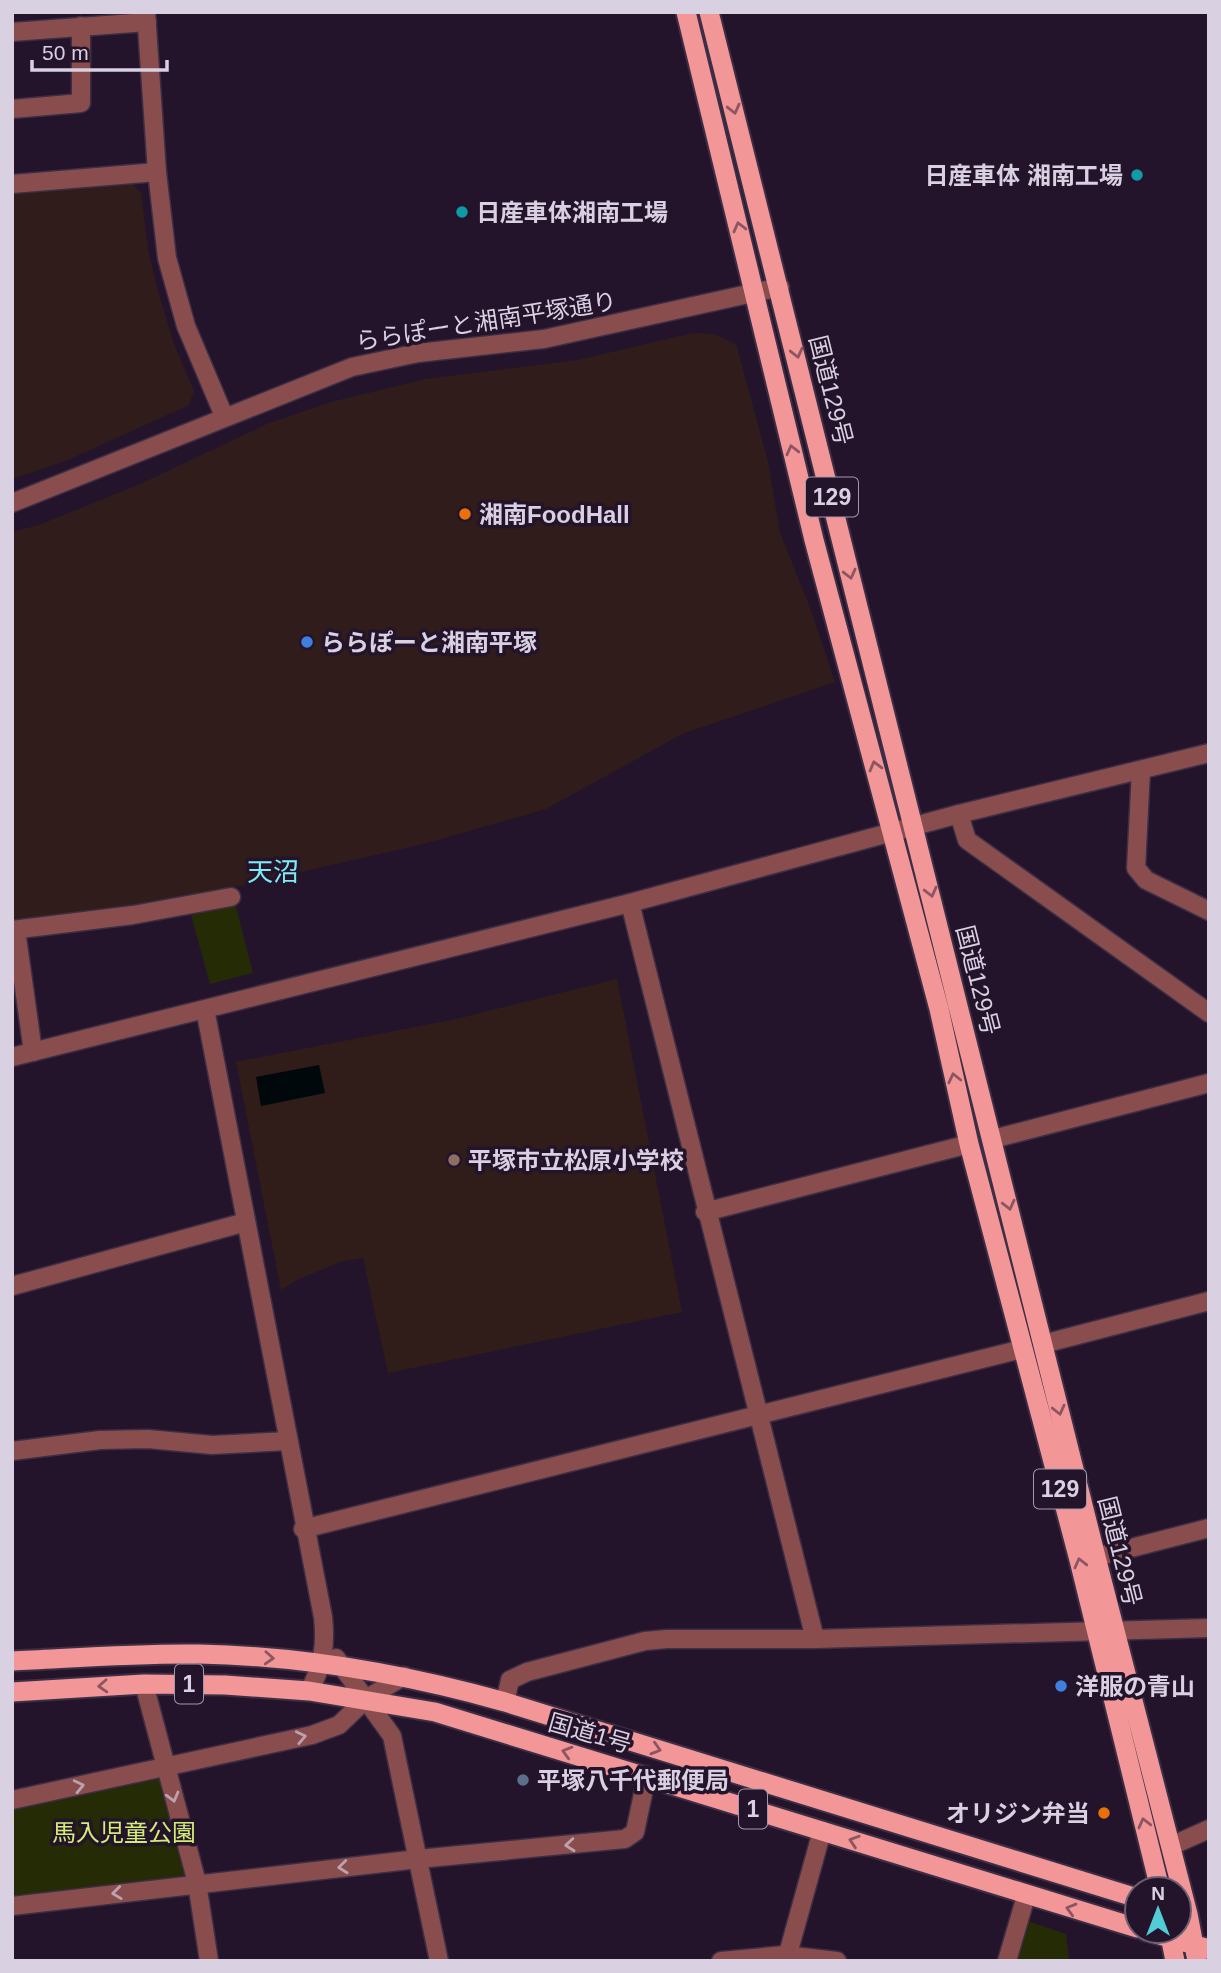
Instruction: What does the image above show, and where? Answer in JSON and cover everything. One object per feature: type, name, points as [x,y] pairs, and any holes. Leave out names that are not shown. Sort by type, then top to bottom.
[{"type":"highway","name":"国道129号","points":[[686,12],[814,540],[939,1009],[969,1144],[1022,1349],[1171,1846],[1177,1875]]},
{"type":"highway","name":"国道129号","points":[[709,12],[1096,1557],[1105,1629],[1157,1875]]},
{"type":"highway","name":"国道1号","points":[[12,1661],[201,1654],[331,1664],[385,1696],[648,1775],[1026,1896],[1123,1924]]},
{"type":"highway","name":"国道1号","points":[[12,1692],[144,1684],[225,1685],[505,1702],[1123,1894]]},
{"type":"highway","name":"国道129号","points":[[1193,1934],[1200,1952]]},
{"type":"street","points":[[12,32],[147,17],[157,172],[167,258],[186,326],[224,416]]},
{"type":"street","points":[[12,109],[81,103],[80,26]]},
{"type":"street","points":[[12,184],[157,172]]},
{"type":"street","name":"ららぽーと湘南平塚通り","points":[[12,503],[224,416],[341,371],[382,359],[544,339],[780,287]]},
{"type":"street","points":[[12,1057],[630,903],[959,814],[1209,753]]},
{"type":"street","points":[[1141,770],[1136,867],[1146,880],[1209,911]]},
{"type":"street","points":[[959,814],[967,840],[1209,1013]]},
{"type":"street","points":[[33,1052],[14,930],[132,915],[231,897]]},
{"type":"street","points":[[630,903],[705,1212],[815,1639]]},
{"type":"street","points":[[205,1009],[331,1664],[385,1696],[439,1961]]},
{"type":"street","points":[[993,1139],[1209,1083]]},
{"type":"street","points":[[705,1212],[969,1144]]},
{"type":"street","points":[[12,1286],[246,1222]]},
{"type":"street","points":[[1043,1343],[1209,1301]]},
{"type":"street","points":[[303,1529],[1022,1349]]},
{"type":"street","points":[[12,1451],[100,1440],[148,1440],[212,1446],[288,1441]]},
{"type":"street","points":[[1096,1557],[1209,1528]]},
{"type":"street","points":[[505,1702],[510,1681],[527,1672],[645,1641],[1209,1628]]},
{"type":"street","points":[[309,1691],[331,1664]]},
{"type":"street","points":[[144,1684],[197,1883],[209,1961]]},
{"type":"street","points":[[12,1800],[312,1735],[339,1725],[385,1696]]},
{"type":"street","points":[[12,1906],[197,1883],[625,1839],[635,1832],[648,1775]]},
{"type":"street","points":[[1171,1846],[1209,1829]]},
{"type":"street","points":[[786,1958],[822,1830]]},
{"type":"street","points":[[1007,1961],[1026,1896]]},
{"type":"street","points":[[721,1961],[786,1958],[837,1961]]},
{"type":"shaded area","points":[[131,183],[141,192],[148,250],[158,291],[174,344],[194,391],[189,405],[68,460],[12,479],[12,194]]},
{"type":"shaded area","points":[[693,333],[714,334],[736,344],[768,462],[780,533],[810,608],[835,682],[682,734],[546,809],[423,844],[174,901],[12,921],[12,532],[39,525],[138,485],[267,424],[331,402],[426,379],[578,360]]},
{"type":"shaded area","name":"平塚市立松原小学校","points":[[617,979],[682,1312],[388,1373],[363,1258],[343,1261],[299,1279],[281,1290],[236,1062],[456,1019]]},
{"type":"shaded area","points":[[319,1065],[325,1093],[261,1106],[256,1077]]},
{"type":"green space","points":[[235,903],[253,973],[210,984],[191,915]]},
{"type":"green space","name":"馬入児童公園","points":[[165,1766],[197,1883],[12,1897],[12,1800]]},
{"type":"green space","points":[[1028,1921],[1066,1934],[1069,1961],[1016,1961]]},
{"type":"place","name":"日産車体 湘南工場","points":[[1137,175]]},
{"type":"place","name":"日産車体湘南工場","points":[[462,212]]},
{"type":"place","name":"湘南FoodHall","points":[[465,514]]},
{"type":"place","name":"ららぽーと湘南平塚","points":[[307,642]]},
{"type":"place","name":"平塚市立松原小学校","points":[[454,1160]]},
{"type":"place","name":"洋服の青山","points":[[1061,1686]]},
{"type":"place","name":"平塚八千代郵便局","points":[[523,1780]]},
{"type":"place","name":"オリジン弁当","points":[[1104,1813]]},
{"type":"district","name":"天沼","points":[[273,872]]}]
